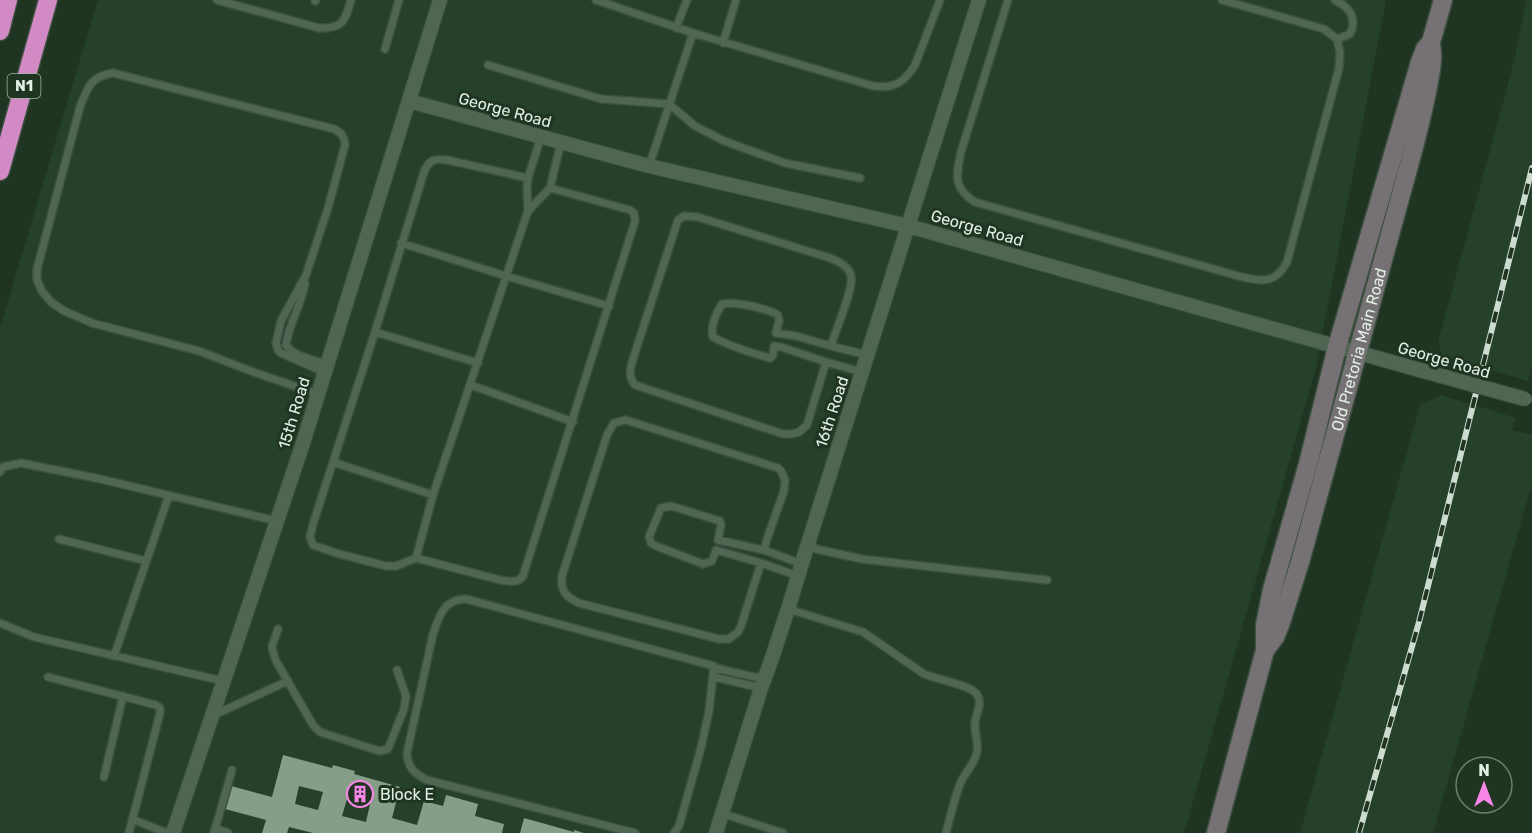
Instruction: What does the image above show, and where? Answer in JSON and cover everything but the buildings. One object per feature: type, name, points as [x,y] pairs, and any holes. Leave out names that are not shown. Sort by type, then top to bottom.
[{"type":"highway","points":[[0,31],[8,0]]},
{"type":"highway","name":"N1","points":[[0,171],[48,0]]},
{"type":"main road","name":"Old Pretoria Main Road","points":[[1265,650],[1275,637],[1290,597],[1418,132],[1432,60],[1431,42],[1443,0]]},
{"type":"main road","name":"Old Pretoria Main Road","points":[[1216,833],[1265,650],[1265,626],[1272,590],[1308,464],[1337,348],[1420,62],[1425,49],[1431,42]]},
{"type":"street","name":"15th Road","points":[[173,833],[318,394],[440,0]]},
{"type":"street","name":"16th Road","points":[[716,833],[979,0]]},
{"type":"street","name":"George Road","points":[[409,101],[649,166],[908,226],[1529,400]]},
{"type":"lane","points":[[217,0],[319,28],[330,28],[339,26],[345,19],[351,0]]},
{"type":"lane","points":[[385,49],[399,0]]},
{"type":"lane","points":[[596,0],[723,43],[873,86],[884,87],[894,85],[909,75],[940,0]]},
{"type":"lane","points":[[676,28],[687,0]]},
{"type":"lane","points":[[723,43],[736,0]]},
{"type":"lane","points":[[1008,0],[961,152],[958,172],[960,190],[975,201],[1256,280],[1267,280],[1282,272],[1287,262],[1339,68],[1340,52],[1337,39],[1313,25],[1222,0]]},
{"type":"lane","points":[[1335,0],[1347,8],[1354,25],[1350,34],[1337,39]]},
{"type":"lane","points":[[649,166],[693,33]]},
{"type":"lane","points":[[488,65],[601,99],[669,104],[695,126],[724,141],[785,163],[860,178]]},
{"type":"lane","points":[[318,394],[199,351],[92,323],[64,311],[51,302],[42,291],[37,280],[37,269],[80,107],[89,85],[96,78],[113,73],[341,132],[345,145],[328,208],[306,275],[281,321],[277,338],[280,353],[288,358],[325,368]]},
{"type":"lane","points":[[416,558],[433,495],[528,211],[528,178],[542,137]]},
{"type":"lane","points":[[528,211],[550,188],[561,142]]},
{"type":"lane","points":[[528,178],[447,160],[433,159],[428,162],[310,537],[313,545],[386,566],[396,566],[416,558],[500,580],[513,582],[524,576],[635,221],[634,213],[621,206],[550,188]]},
{"type":"lane","points":[[826,362],[807,425],[799,432],[790,434],[783,434],[635,385],[630,375],[633,359],[678,220],[684,216],[698,218],[830,258],[844,265],[852,279],[831,346]]},
{"type":"lane","points":[[401,243],[609,306]]},
{"type":"lane","points":[[733,303],[768,310],[778,315],[774,346],[770,358],[713,337],[711,330],[722,304],[733,303]]},
{"type":"lane","points":[[375,332],[478,363]]},
{"type":"lane","points":[[776,333],[868,355]]},
{"type":"lane","points":[[774,346],[862,372]]},
{"type":"lane","points":[[471,385],[573,422]]},
{"type":"lane","points":[[761,563],[741,626],[729,639],[719,639],[579,603],[567,597],[561,584],[607,435],[611,427],[619,421],[626,420],[769,464],[782,471],[785,480],[784,491],[764,550]]},
{"type":"lane","points":[[333,462],[433,495]]},
{"type":"lane","points":[[0,472],[3,467],[21,463],[96,478],[277,521]]},
{"type":"lane","points":[[114,656],[169,495]]},
{"type":"lane","points":[[671,506],[720,521],[716,550],[712,561],[703,564],[651,543],[649,537],[661,508],[671,506]]},
{"type":"lane","points":[[59,539],[146,561]]},
{"type":"lane","points":[[718,540],[764,550],[800,570]]},
{"type":"lane","points":[[807,547],[862,559],[1047,580]]},
{"type":"lane","points":[[716,550],[761,563],[800,570]]},
{"type":"lane","points":[[635,833],[427,780],[417,775],[407,760],[406,753],[433,634],[442,610],[455,601],[466,599],[712,665],[715,668],[763,683]]},
{"type":"lane","points":[[788,609],[863,632],[924,674],[975,692],[979,699],[975,725],[978,746],[970,769],[960,782],[946,833]]},
{"type":"lane","points":[[0,623],[34,637],[223,681]]},
{"type":"lane","points":[[278,629],[272,646],[273,652],[313,725],[321,732],[379,751],[388,749],[404,709],[406,696],[397,670]]},
{"type":"lane","points":[[674,833],[679,826],[701,748],[715,668]]},
{"type":"lane","points":[[48,677],[156,705],[160,708],[129,833]]},
{"type":"lane","points":[[714,677],[763,683]]},
{"type":"lane","points":[[212,716],[288,681]]},
{"type":"lane","points":[[104,777],[123,696]]},
{"type":"lane","points":[[228,833],[214,831],[232,770]]},
{"type":"lane","points":[[721,813],[783,833]]},
{"type":"lane","points":[[132,819],[167,833]]},
{"type":"shaded area","points":[[98,0],[1386,0],[1316,368],[1184,833],[0,833],[0,328]]},
{"type":"shaded area","points":[[1527,0],[1532,0],[1532,365],[1528,381],[1442,356],[1438,342],[1511,73]]},
{"type":"shaded area","points":[[1441,395],[1516,418],[1512,430],[1532,435],[1532,483],[1433,833],[1300,833],[1420,405]]},
{"type":"railway","points":[[1359,833],[1419,622],[1532,168]]},
{"type":"place","name":"Block E","points":[[360,794]]}]
